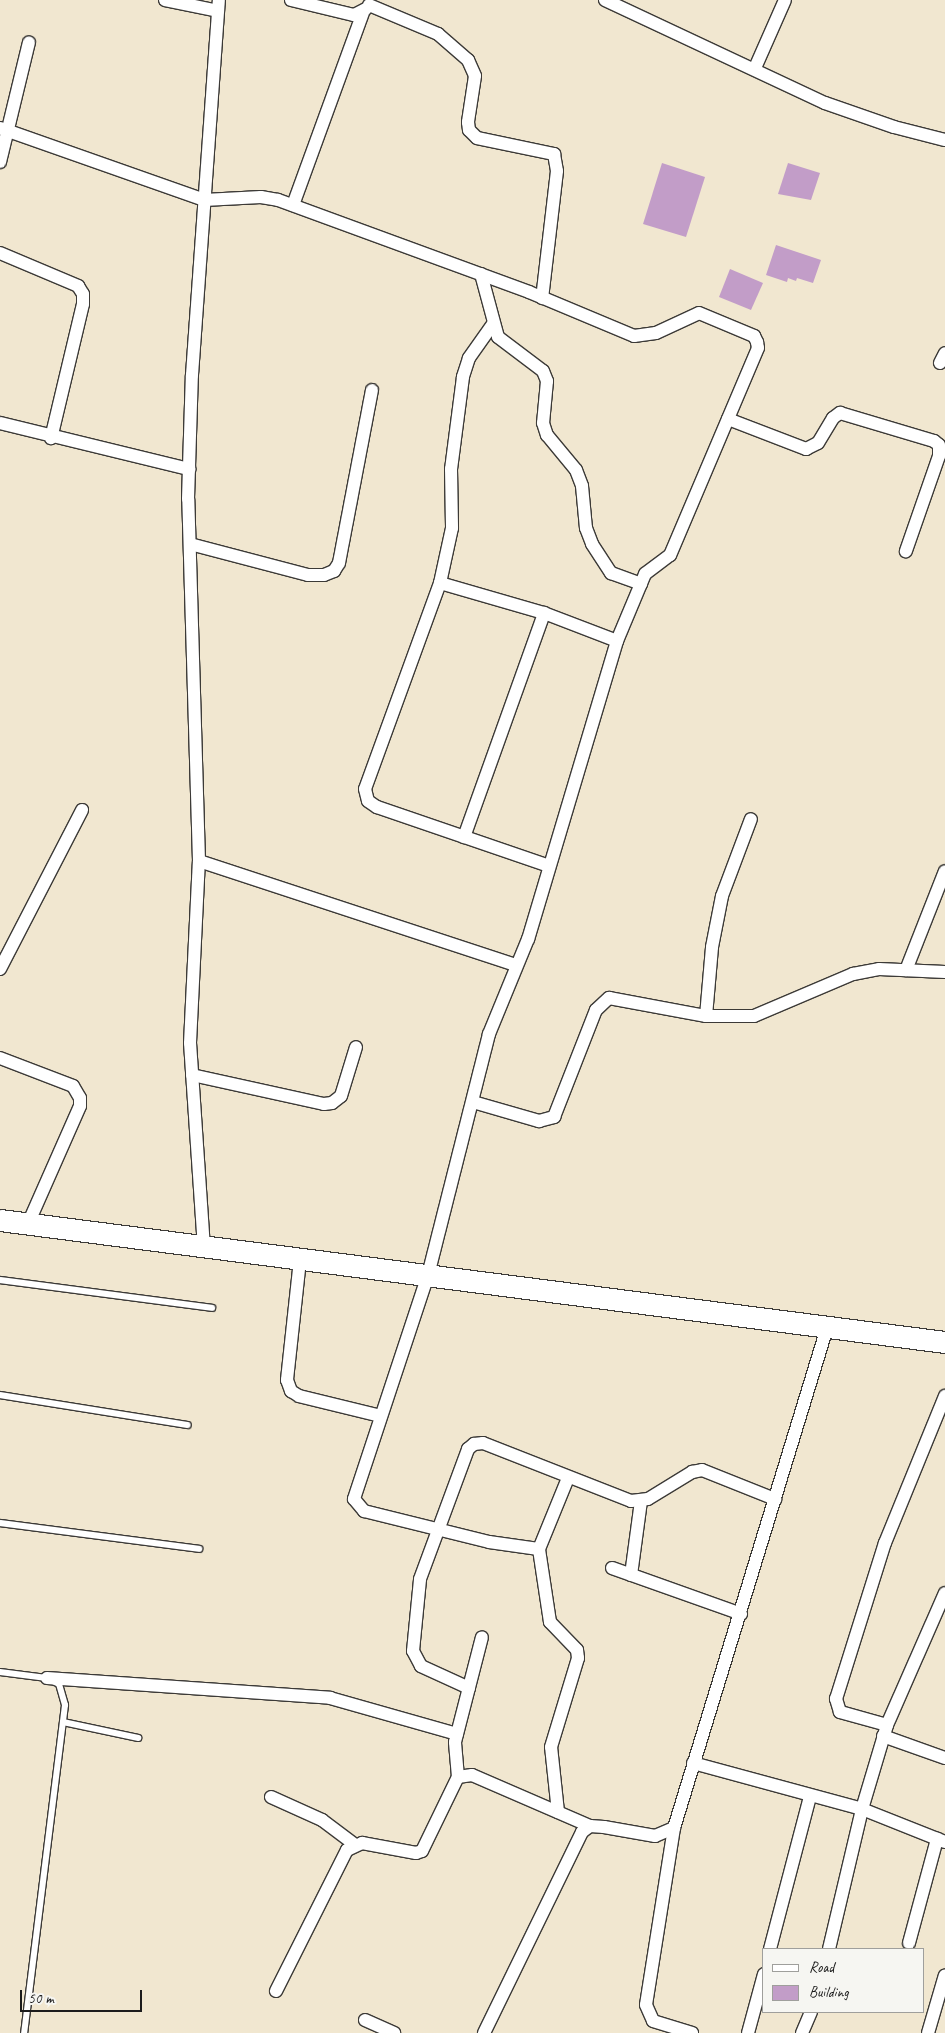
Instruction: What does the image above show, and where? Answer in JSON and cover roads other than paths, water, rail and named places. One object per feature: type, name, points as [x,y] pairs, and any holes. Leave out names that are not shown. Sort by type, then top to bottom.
[{"type":"main road","points":[[0,1220],[204,1248],[945,1342]]},
{"type":"street","points":[[165,0],[219,6],[192,375],[189,469],[199,861],[190,1042],[204,1248]]},
{"type":"street","points":[[291,0],[338,13],[367,6],[438,34],[468,60],[475,76],[468,122],[469,130],[477,138],[554,154],[557,171],[542,298]]},
{"type":"street","points":[[605,0],[755,68],[825,103],[894,127],[945,140]]},
{"type":"street","points":[[755,68],[785,0]]},
{"type":"street","points":[[293,205],[367,6]]},
{"type":"street","points":[[0,162],[4,130],[29,42]]},
{"type":"street","points":[[4,130],[204,200],[261,197],[293,205],[481,274],[634,336],[656,333],[700,313],[754,336],[758,348],[670,555],[651,567],[641,584],[618,641],[548,866],[528,939],[489,1034],[428,1275],[354,1499],[356,1505],[364,1511],[489,1542],[539,1549]]},
{"type":"street","points":[[0,253],[78,286],[83,294],[83,304],[51,438]]},
{"type":"street","points":[[481,274],[498,337],[544,371],[547,381],[543,423],[547,435],[576,470],[582,486],[586,528],[604,566],[611,573],[641,584]]},
{"type":"street","points":[[493,324],[469,358],[463,377],[451,469],[452,528],[440,583],[365,789],[368,801],[377,808],[548,866]]},
{"type":"street","points":[[190,544],[308,575],[324,575],[334,571],[339,564],[372,390]]},
{"type":"street","points":[[728,419],[806,449],[818,443],[833,418],[840,413],[934,441],[938,446],[939,456],[906,550]]},
{"type":"street","points":[[0,423],[51,438],[189,469]]},
{"type":"street","points":[[440,583],[544,613],[618,641]]},
{"type":"street","points":[[464,837],[544,613]]},
{"type":"street","points":[[1,965],[82,810]]},
{"type":"street","points":[[706,1016],[712,947],[722,896],[751,819]]},
{"type":"street","points":[[199,861],[516,965]]},
{"type":"street","points":[[906,970],[945,870]]},
{"type":"street","points":[[473,1102],[539,1121],[554,1117],[596,1010],[609,998],[706,1016],[754,1016],[853,974],[879,969],[945,972]]},
{"type":"street","points":[[192,1075],[324,1104],[332,1103],[341,1096],[356,1046]]},
{"type":"street","points":[[0,1058],[73,1086],[80,1098],[80,1106],[28,1224]]},
{"type":"street","points":[[300,1260],[287,1380],[291,1391],[299,1396],[381,1416]]},
{"type":"street","points":[[692,2033],[653,2021],[646,2005],[674,1828],[692,1763],[740,1614],[827,1328]]},
{"type":"street","points":[[945,1396],[885,1543],[836,1699],[840,1712],[885,1730],[945,1758]]},
{"type":"street","points":[[469,1688],[421,1666],[413,1651],[420,1579],[436,1529],[468,1449],[474,1444],[483,1443],[568,1478],[631,1501],[641,1501],[692,1472],[702,1470],[775,1499]]},
{"type":"street","points":[[558,1812],[551,1747],[578,1658],[577,1650],[550,1622],[539,1549],[568,1478]]},
{"type":"street","points":[[631,1575],[641,1501]]},
{"type":"street","points":[[612,1568],[740,1614]]},
{"type":"street","points":[[829,1948],[862,1809],[885,1730],[945,1593]]},
{"type":"street","points":[[271,1797],[322,1820],[354,1844],[422,1851],[458,1777],[455,1754],[457,1734],[482,1637]]},
{"type":"street","points":[[46,1678],[330,1698],[457,1734]]},
{"type":"street","points":[[692,1763],[862,1809],[941,1840],[909,1943]]},
{"type":"street","points":[[458,1777],[472,1775],[590,1826],[655,1836],[674,1828]]},
{"type":"street","points":[[770,1948],[810,1796]]},
{"type":"street","points":[[484,2033],[573,1844],[590,1826]]},
{"type":"street","points":[[276,1991],[346,1850],[354,1844]]},
{"type":"street","points":[[928,2033],[945,1975]]},
{"type":"street","points":[[748,2033],[762,1981]]},
{"type":"street","points":[[802,2033],[811,2013]]},
{"type":"street","points":[[365,2020],[394,2033]]},
{"type":"lane","points":[[0,1280],[212,1308]]},
{"type":"lane","points":[[0,1395],[188,1425]]},
{"type":"lane","points":[[0,1523],[199,1549]]},
{"type":"lane","points":[[0,1672],[46,1678],[59,1684],[63,1695],[62,1722],[24,2033]]},
{"type":"lane","points":[[62,1722],[138,1738]]}]
